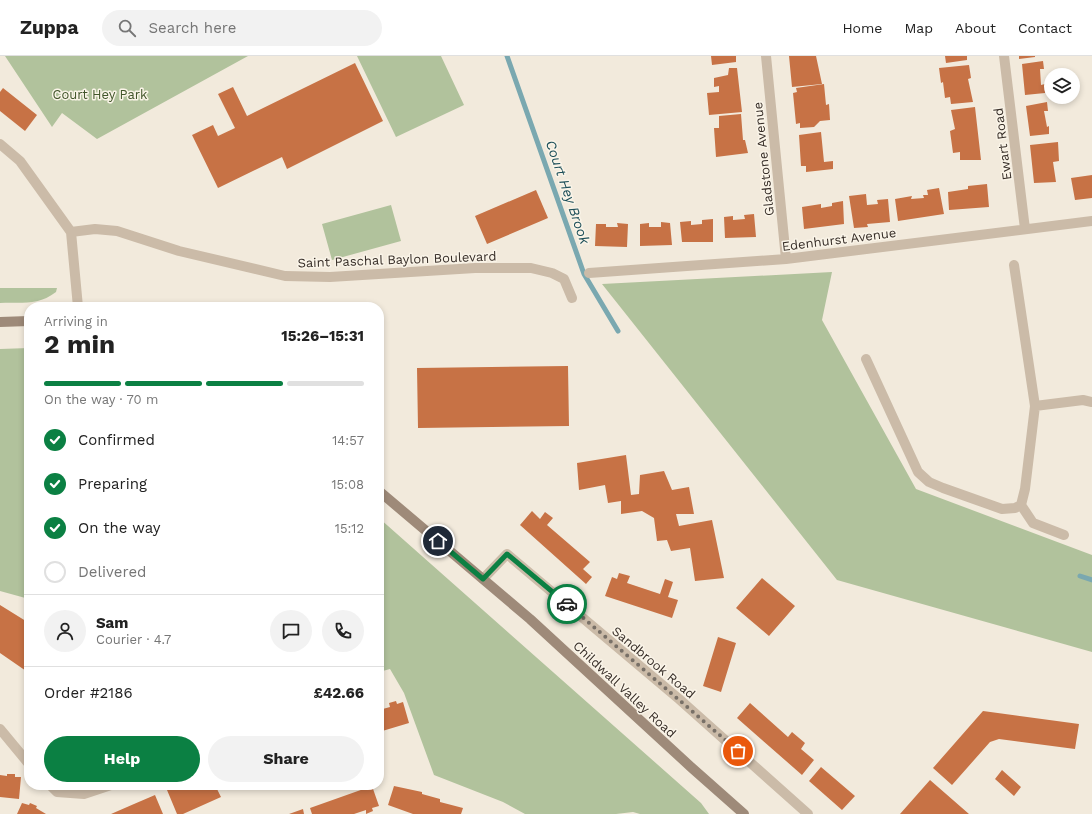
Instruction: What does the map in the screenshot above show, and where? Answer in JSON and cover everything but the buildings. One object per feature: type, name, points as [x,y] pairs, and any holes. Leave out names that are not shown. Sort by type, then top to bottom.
[{"type":"main road","points":[[0,322],[24,321]]},
{"type":"main road","name":"Childwall Valley Road","points":[[384,495],[530,619],[744,814]]},
{"type":"street","name":"Gladstone Avenue","points":[[766,56],[786,259]]},
{"type":"street","name":"Ewart Road","points":[[1004,56],[1025,229]]},
{"type":"street","points":[[0,144],[20,161],[71,232],[78,302]]},
{"type":"street","name":"Edenhurst Avenue","points":[[589,273],[786,259],[1092,221]]},
{"type":"street","name":"Saint Paschal Baylon Boulevard","points":[[71,232],[95,229],[117,231],[179,251],[285,276],[330,277],[475,268],[531,268],[552,273],[564,279],[572,298]]},
{"type":"street","points":[[1014,265],[1035,406],[1025,489],[1021,505],[1033,523],[1064,535]]},
{"type":"street","points":[[866,359],[918,472],[929,482],[942,488],[1002,509],[1015,508],[1021,505]]},
{"type":"street","points":[[1035,406],[1083,400],[1092,402]]},
{"type":"street","name":"Sandbrook Road","points":[[483,579],[507,554],[678,699],[808,814]]},
{"type":"street","points":[[0,730],[24,758]]},
{"type":"street","points":[[56,790],[58,792],[84,794],[96,790]]},
{"type":"green space","name":"Court Hey Park","points":[[5,56],[248,56],[97,139],[62,113],[52,127]]},
{"type":"green space","points":[[357,56],[441,56],[464,105],[396,137]]},
{"type":"green space","points":[[391,205],[401,241],[332,260],[322,224]]},
{"type":"green space","points":[[832,272],[822,320],[916,489],[1092,555],[1092,652],[837,580],[602,284]]},
{"type":"green space","points":[[0,288],[57,288],[56,292],[36,301],[23,303],[0,303]]},
{"type":"green space","points":[[24,348],[24,598],[0,591],[0,349]]},
{"type":"green space","points":[[384,522],[701,803],[709,814],[640,814],[633,812],[616,814],[525,814],[503,802],[434,775],[404,693],[390,669],[384,671]]},
{"type":"waterway","name":"Court Hey Brook","points":[[507,56],[584,274],[618,331]]},
{"type":"waterway","points":[[1080,576],[1092,580]]},
{"type":"way so far","points":[[567,604],[738,751]]},
{"type":"route","points":[[438,541],[483,579],[507,554],[567,604]]}]
